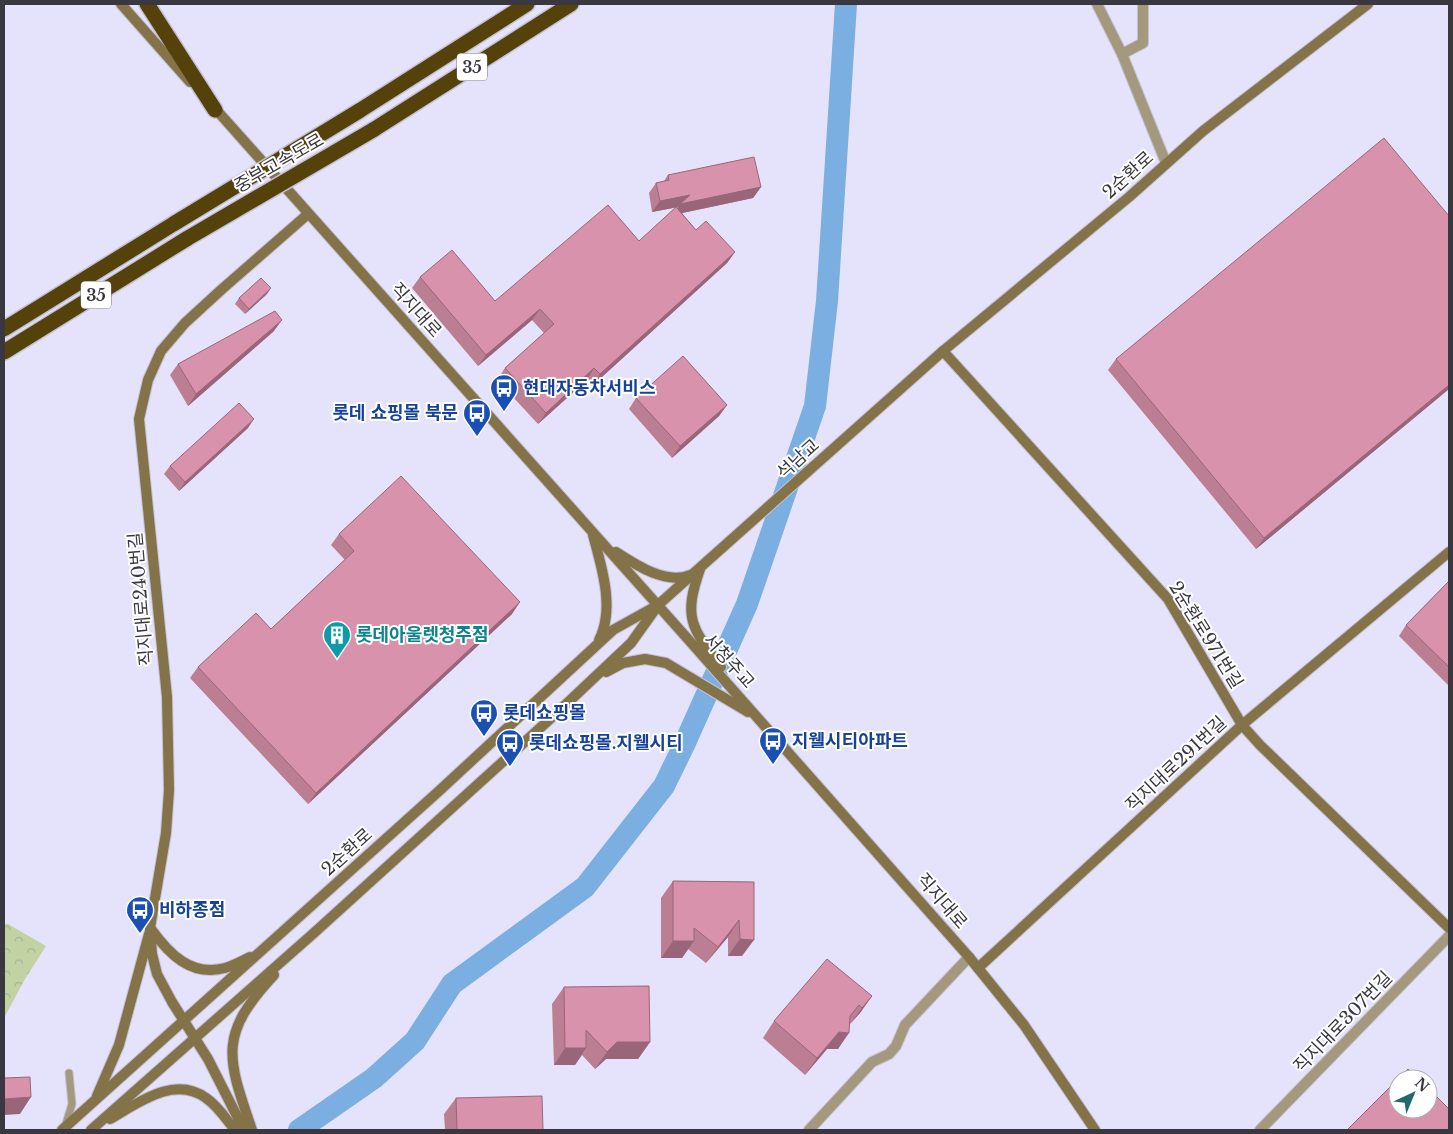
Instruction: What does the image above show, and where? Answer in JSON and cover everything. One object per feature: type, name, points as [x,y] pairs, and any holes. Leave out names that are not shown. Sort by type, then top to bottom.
[{"type":"highway","points":[[147,4],[215,110]]},
{"type":"highway","name":"중부고속도로","points":[[4,329],[527,4]]},
{"type":"highway","name":"중부고속도로","points":[[4,352],[188,238],[373,130],[571,4]]},
{"type":"street","name":"직지대로","points":[[121,4],[687,638]]},
{"type":"street","points":[[1097,4],[1122,54],[1166,163]]},
{"type":"street","points":[[1122,54],[1143,43],[1143,4]]},
{"type":"street","name":"2순환로","points":[[915,376],[1129,197],[1192,140],[1250,93],[1368,4]]},
{"type":"street","name":"직지대로240번길","points":[[244,1130],[195,1037],[172,1002],[157,974],[152,954],[150,928],[166,833],[169,790],[166,697],[139,420],[148,380],[161,351],[185,323],[220,290],[308,214]]},
{"type":"street","name":"2순환로971번길","points":[[943,351],[1168,599],[1242,725],[1260,745],[1449,928]]},
{"type":"street","name":"석남교","points":[[702,567],[915,376]]},
{"type":"street","points":[[592,532],[627,560],[658,574],[678,578],[692,574],[702,567]]},
{"type":"street","points":[[592,532],[601,564],[606,604],[606,622],[597,645]]},
{"type":"street","name":"직지대로291번길","points":[[978,968],[1242,725],[1449,552]]},
{"type":"street","points":[[702,567],[694,585],[691,611],[693,624],[699,637],[748,705]]},
{"type":"street","name":"2순환로","points":[[91,1130],[315,932],[596,676],[631,643],[658,606],[702,567]]},
{"type":"street","name":"2순환로","points":[[64,1129],[439,791],[613,630],[658,606]]},
{"type":"street","name":"서청주교","points":[[687,638],[748,705]]},
{"type":"street","points":[[596,676],[623,664],[645,659],[666,663],[756,716]]},
{"type":"street","name":"직지대로","points":[[748,705],[978,968],[1024,1025],[1095,1130]]},
{"type":"street","points":[[96,1100],[119,1045],[150,928]]},
{"type":"street","points":[[150,928],[164,947],[177,959],[208,971],[226,968],[259,953]]},
{"type":"street","points":[[252,1130],[239,1092],[232,1051],[233,1038],[245,1010],[257,993],[315,932]]},
{"type":"street","name":"직지대로307번길","points":[[1260,1130],[1449,936]]},
{"type":"street","points":[[809,1130],[872,1062],[889,1054],[896,1046],[905,1025],[969,957]]},
{"type":"street","points":[[142,958],[157,974]]},
{"type":"street","points":[[91,1130],[154,1094],[169,1089],[196,1092],[207,1099],[235,1130]]},
{"type":"lane","points":[[146,944],[149,961],[157,974]]},
{"type":"lane","points":[[64,1129],[72,1104],[69,1073]]},
{"type":"green space","points":[[4,924],[8,924],[46,946],[25,979],[4,1018]]},
{"type":"building","points":[[1384,138],[1449,216],[1449,385],[1264,538],[1116,359]]},
{"type":"building","points":[[754,157],[761,187],[680,204],[690,195],[660,201],[656,183],[669,180],[668,175]]},
{"type":"building","points":[[608,205],[639,241],[676,207],[696,230],[706,221],[735,252],[600,374],[594,368],[546,413],[505,368],[554,324],[540,309],[486,355],[420,277],[452,250],[495,301]]},
{"type":"building","points":[[261,278],[271,288],[249,309],[239,298]]},
{"type":"building","points":[[275,311],[282,320],[196,394],[178,364]]},
{"type":"building","points":[[683,356],[727,405],[680,446],[636,398]]},
{"type":"building","points":[[239,403],[254,419],[185,482],[170,466]]},
{"type":"building","name":"롯데아울렛청주점","points":[[401,476],[520,602],[316,793],[198,667],[256,613],[271,629],[354,551],[339,534]]},
{"type":"building","points":[[1449,581],[1449,667],[1406,625]]},
{"type":"building","points":[[673,881],[754,882],[754,940],[740,939],[739,920],[718,947],[694,928],[694,941],[673,941]]},
{"type":"building","points":[[827,959],[872,996],[862,1008],[859,1005],[850,1016],[849,1033],[839,1032],[817,1058],[774,1021]]},
{"type":"building","points":[[649,986],[650,1042],[617,1042],[607,1052],[586,1030],[586,1048],[565,1048],[564,987]]},
{"type":"building","points":[[30,1077],[31,1097],[4,1099],[4,1078]]},
{"type":"building","points":[[1388,1089],[1388,1119],[1438,1119],[1438,1098],[1449,1109],[1449,1130],[1347,1130]]},
{"type":"building","points":[[542,1096],[543,1130],[457,1130],[456,1098]]},
{"type":"waterway","points":[[299,1130],[374,1078],[415,1041],[452,984],[585,887],[664,786],[684,745],[747,604],[815,406],[827,301],[846,4]]},
{"type":"place","name":"현대자동차서비스","points":[[504,412]]},
{"type":"place","name":"롯데 쇼핑몰 북문","points":[[477,437]]},
{"type":"place","name":"롯데아울렛청주점","points":[[337,659]]},
{"type":"place","name":"롯데쇼핑몰","points":[[484,737]]},
{"type":"place","name":"지웰시티아파트","points":[[773,765]]},
{"type":"place","name":"롯데쇼핑몰.지웰시티","points":[[510,767]]},
{"type":"place","name":"비하종점","points":[[140,934]]}]
